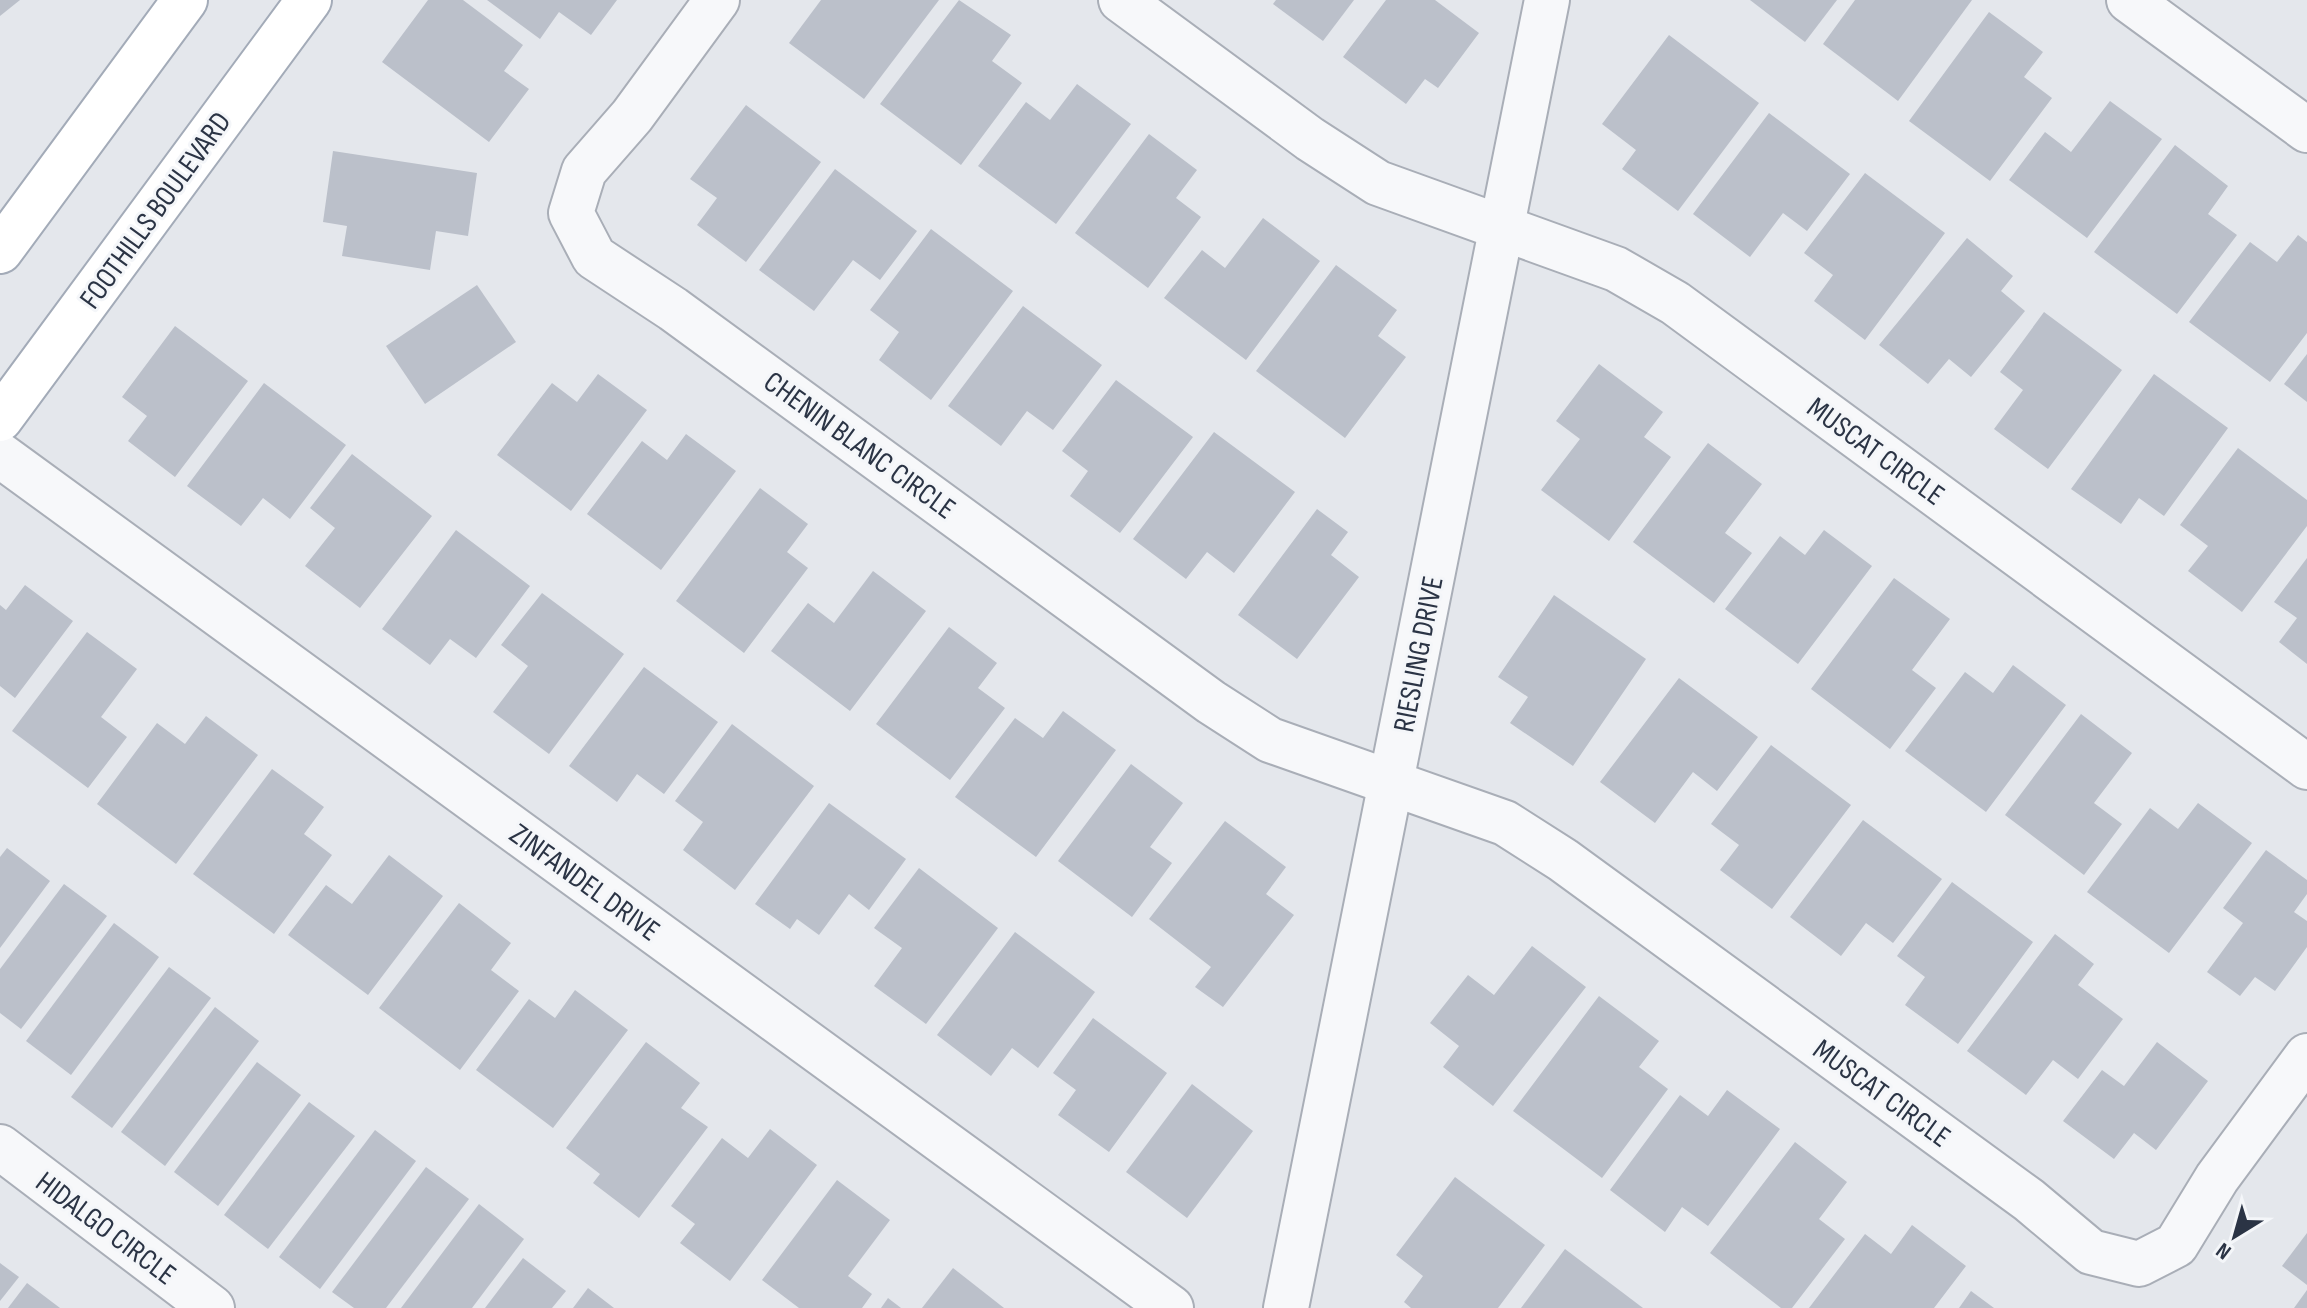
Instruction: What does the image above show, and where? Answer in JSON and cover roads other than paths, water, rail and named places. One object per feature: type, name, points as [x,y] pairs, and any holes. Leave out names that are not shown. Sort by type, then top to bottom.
[{"type":"main road","points":[[0,251],[185,0]]},
{"type":"main road","name":"FOOTHILLS BOULEVARD","points":[[0,419],[309,0]]},
{"type":"street","name":"CHENIN BLANC CIRCLE","points":[[717,0],[632,116],[584,171],[571,213],[594,257],[673,309],[1211,702],[1270,740],[1393,784]]},
{"type":"street","points":[[1121,0],[1310,139],[1378,183],[1503,227]]},
{"type":"street","name":"RIESLING DRIVE","points":[[1286,1308],[1547,0]]},
{"type":"street","points":[[2129,0],[2307,130]]},
{"type":"street","name":"MUSCAT CIRCLE","points":[[1503,227],[1616,269],[1675,303],[2307,767]]},
{"type":"street","name":"ZINFANDEL DRIVE","points":[[0,455],[1171,1308]]},
{"type":"street","name":"MUSCAT CIRCLE","points":[[1393,784],[1505,823],[1563,860],[2029,1200],[2091,1252],[2139,1264],[2176,1245],[2217,1178],[2307,1056]]},
{"type":"street","name":"HIDALGO CIRCLE","points":[[0,1147],[212,1308]]}]
